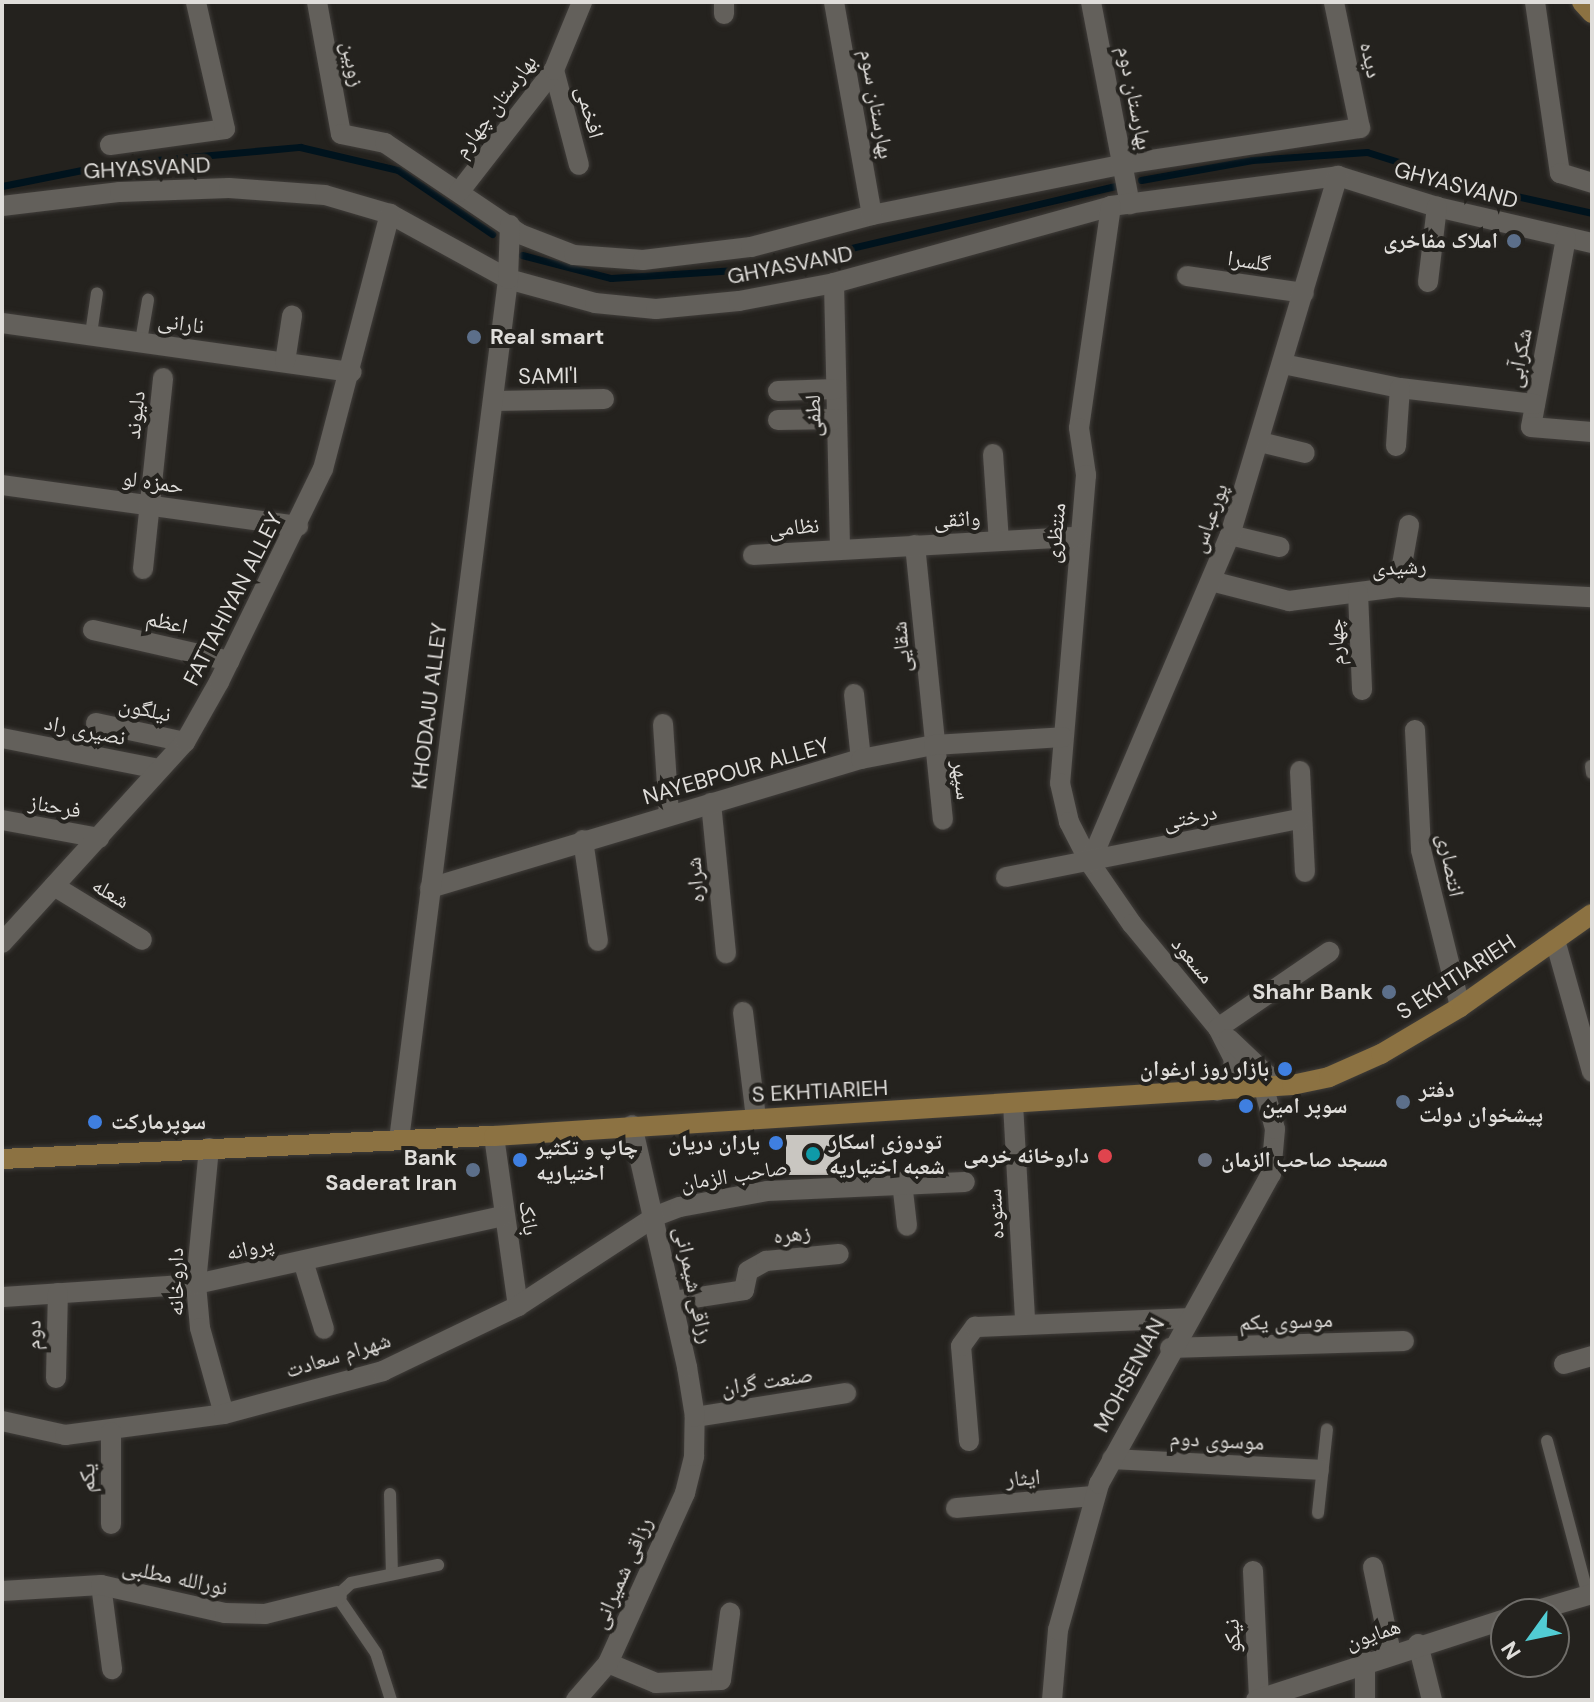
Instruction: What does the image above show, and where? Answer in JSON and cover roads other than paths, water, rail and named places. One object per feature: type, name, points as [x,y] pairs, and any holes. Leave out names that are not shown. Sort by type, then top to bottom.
[{"type":"main road","points":[[1582,2],[1592,13]]},
{"type":"main road","name":"S EKHTIARIEH","points":[[2,1159],[494,1136],[1292,1085],[1329,1077],[1381,1054],[1460,1007],[1592,914]]},
{"type":"street","name":"GHYASVAND","points":[[110,145],[225,129],[196,2]]},
{"type":"street","name":"زوبین","points":[[317,2],[341,134]]},
{"type":"street","name":"بهارستان چهارم","points":[[459,192],[554,70],[582,2]]},
{"type":"street","name":"بهارستان سوم","points":[[834,2],[872,215]]},
{"type":"street","name":"بهارستان دوم","points":[[1091,2],[1124,164],[1121,205]]},
{"type":"street","name":"دیده","points":[[1334,2],[1360,128]]},
{"type":"street","points":[[1535,2],[1560,173],[1592,183]]},
{"type":"street","name":"افخمی","points":[[554,70],[579,165]]},
{"type":"street","name":"GHYASVAND","points":[[341,134],[385,143],[510,225],[574,255],[643,260],[751,247],[872,215],[1124,164],[1360,128]]},
{"type":"street","name":"GHYASVAND","points":[[2,206],[120,192],[229,188],[325,195],[390,214],[508,279],[595,303],[656,309],[739,301],[834,283],[1121,205],[1338,176],[1437,207],[1592,243]]},
{"type":"street","name":"پورعباس","points":[[1090,863],[1230,535],[1338,176]]},
{"type":"street","name":"منتظری","points":[[1090,863],[1069,822],[1060,783],[1077,537],[1086,475],[1079,428],[1121,205]]},
{"type":"street","points":[[1428,282],[1437,207]]},
{"type":"street","name":"FATTAHIYAN ALLEY","points":[[2,943],[185,742],[230,661],[323,469],[352,372],[390,214]]},
{"type":"street","name":"KHODAJU ALLEY","points":[[399,1140],[494,401],[508,279],[510,225]]},
{"type":"street","name":"شکرآبی","points":[[1566,238],[1531,427],[1592,432]]},
{"type":"street","name":"گلسرا","points":[[1187,276],[1304,293]]},
{"type":"street","name":"لطفی","points":[[834,283],[840,547]]},
{"type":"street","points":[[285,362],[292,316]]},
{"type":"street","name":"نارانی","points":[[2,323],[352,372]]},
{"type":"street","points":[[1283,364],[1400,388],[1535,404]]},
{"type":"street","name":"دلیوند","points":[[143,569],[163,378]]},
{"type":"street","points":[[1396,446],[1400,388]]},
{"type":"street","points":[[778,391],[836,389]]},
{"type":"street","name":"SAMI'I","points":[[494,401],[604,399]]},
{"type":"street","points":[[778,420],[837,419]]},
{"type":"street","points":[[1260,442],[1305,453]]},
{"type":"street","points":[[993,454],[999,541]]},
{"type":"street","name":"حمزه لو","points":[[2,485],[298,526]]},
{"type":"street","points":[[1398,587],[1409,525]]},
{"type":"street","points":[[1230,535],[1280,547]]},
{"type":"street","name":"واثقی","points":[[840,547],[1077,537]]},
{"type":"street","name":"شقایی","points":[[915,545],[934,745]]},
{"type":"street","name":"نظامی","points":[[753,555],[840,547]]},
{"type":"street","name":"رشیدی","points":[[1211,581],[1289,601],[1398,587],[1592,597]]},
{"type":"street","name":"چهارم","points":[[1358,593],[1362,690]]},
{"type":"street","name":"اعظم","points":[[93,630],[230,661]]},
{"type":"street","points":[[854,694],[861,759]]},
{"type":"street","name":"نیلگون","points":[[96,723],[185,742]]},
{"type":"street","points":[[663,724],[669,815]]},
{"type":"street","name":"انتصاری","points":[[1415,730],[1421,850],[1460,1007]]},
{"type":"street","name":"NAYEBPOUR ALLEY","points":[[430,888],[861,759],[934,745],[1063,737]]},
{"type":"street","name":"نصیری راد","points":[[2,738],[158,769]]},
{"type":"street","name":"سپهر","points":[[934,745],[943,820]]},
{"type":"street","points":[[1300,771],[1305,872]]},
{"type":"street","name":"شراره","points":[[711,803],[726,953]]},
{"type":"street","name":"درختی","points":[[1006,877],[1090,863],[1300,819]]},
{"type":"street","name":"فرحناز","points":[[2,820],[99,838]]},
{"type":"street","points":[[583,840],[598,941]]},
{"type":"street","name":"مسعود","points":[[1090,863],[1132,924],[1218,1028],[1234,1059],[1232,1076],[1217,1091]]},
{"type":"street","name":"شعله","points":[[54,886],[142,940]]},
{"type":"street","points":[[1555,940],[1592,1072]]},
{"type":"street","points":[[1292,1085],[1267,1075],[1218,1028],[1329,952]]},
{"type":"street","points":[[743,1012],[756,1118]]},
{"type":"street","name":"MOHSENIAN","points":[[1052,1700],[1058,1630],[1094,1496],[1170,1348],[1271,1174],[1275,1129],[1264,1088]]},
{"type":"street","name":"ستوده","points":[[1013,1104],[1025,1322]]},
{"type":"street","name":"رزاقی شیمرانی","points":[[632,1125],[674,1301],[695,1417],[694,1456]]},
{"type":"street","name":"بانک","points":[[494,1136],[518,1306]]},
{"type":"street","name":"داروخانه","points":[[209,1148],[196,1284],[200,1328],[224,1414]]},
{"type":"street","points":[[902,1182],[907,1226]]},
{"type":"street","name":"صاحب الزمان","points":[[656,1216],[767,1191],[902,1182],[965,1182]]},
{"type":"street","name":"پروانه","points":[[2,1297],[196,1284],[503,1216]]},
{"type":"street","name":"شهرام سعادت","points":[[2,1421],[65,1435],[111,1432],[224,1414],[383,1371],[518,1306],[656,1216]]},
{"type":"street","name":"زهره","points":[[674,1301],[744,1290],[748,1271],[766,1261],[839,1254]]},
{"type":"street","points":[[303,1261],[324,1329]]},
{"type":"street","name":"دوم","points":[[56,1378],[58,1293]]},
{"type":"street","points":[[969,1441],[961,1346],[966,1333],[1025,1322],[1188,1318]]},
{"type":"street","name":"موسوی یکم","points":[[1170,1348],[1404,1341]]},
{"type":"street","points":[[1564,1364],[1592,1356]]},
{"type":"street","name":"صنعت گران","points":[[695,1417],[846,1393]]},
{"type":"street","name":"یکم","points":[[111,1432],[111,1524]]},
{"type":"street","name":"رزاقی شمیرانی","points":[[588,1695],[608,1663],[685,1493],[694,1456]]},
{"type":"street","name":"موسوی دوم","points":[[1112,1459],[1319,1470]]},
{"type":"street","name":"ایثار","points":[[956,1508],[1094,1496]]},
{"type":"street","points":[[1373,1567],[1391,1653]]},
{"type":"street","name":"نیکو","points":[[1253,1571],[1258,1699]]},
{"type":"street","points":[[101,1585],[112,1669]]},
{"type":"street","name":"نورالله مطلبی","points":[[2,1591],[101,1585],[225,1613],[265,1614],[337,1596]]},
{"type":"street","points":[[1570,1601],[1590,1595]]},
{"type":"street","points":[[608,1663],[658,1692],[721,1680],[730,1613]]},
{"type":"street","name":"همایون","points":[[1258,1699],[1365,1660],[1490,1624]]},
{"type":"street","points":[[1418,1644],[1432,1700]]},
{"type":"street","points":[[1365,1660],[1365,1700]]},
{"type":"lane","points":[[91,334],[97,293]]},
{"type":"lane","points":[[141,341],[148,300]]},
{"type":"lane","points":[[1318,1513],[1319,1470],[1327,1429]]},
{"type":"lane","points":[[1547,1441],[1590,1595]]},
{"type":"lane","points":[[390,1494],[392,1574]]},
{"type":"lane","points":[[391,1700],[376,1653],[337,1596],[351,1583],[438,1565]]},
{"type":"waterway","points":[[2,186],[112,164],[300,147],[398,170],[492,234]]},
{"type":"waterway","points":[[1141,180],[1252,160],[1367,152],[1485,189],[1592,213]]},
{"type":"waterway","points":[[522,255],[611,278],[766,268],[1116,186]]},
{"type":"place","name":"املاک مفاخری","points":[[1514,241]]},
{"type":"place","name":"Real smart","points":[[474,337]]},
{"type":"place","name":"Shahr Bank","points":[[1389,992]]},
{"type":"place","name":"بازار روز ارغوان","points":[[1285,1069]]},
{"type":"place","name":"دفتر پیشخوان دولت","points":[[1403,1102]]},
{"type":"place","name":"سوپر امین","points":[[1246,1106]]},
{"type":"place","name":"سوپرمارکت","points":[[95,1122]]},
{"type":"place","name":"یاران دریان","points":[[776,1143]]},
{"type":"place","name":"تودوزی اسکار شعبه اختیاریه","points":[[813,1154]]},
{"type":"place","name":"داروخانه خرمی","points":[[1105,1156]]},
{"type":"place","name":"چاپ و تکثیر اختیاریه","points":[[520,1160]]},
{"type":"place","name":"مسجد صاحب الزمان","points":[[1205,1160]]},
{"type":"place","name":"Bank Saderat Iran","points":[[473,1170]]}]
